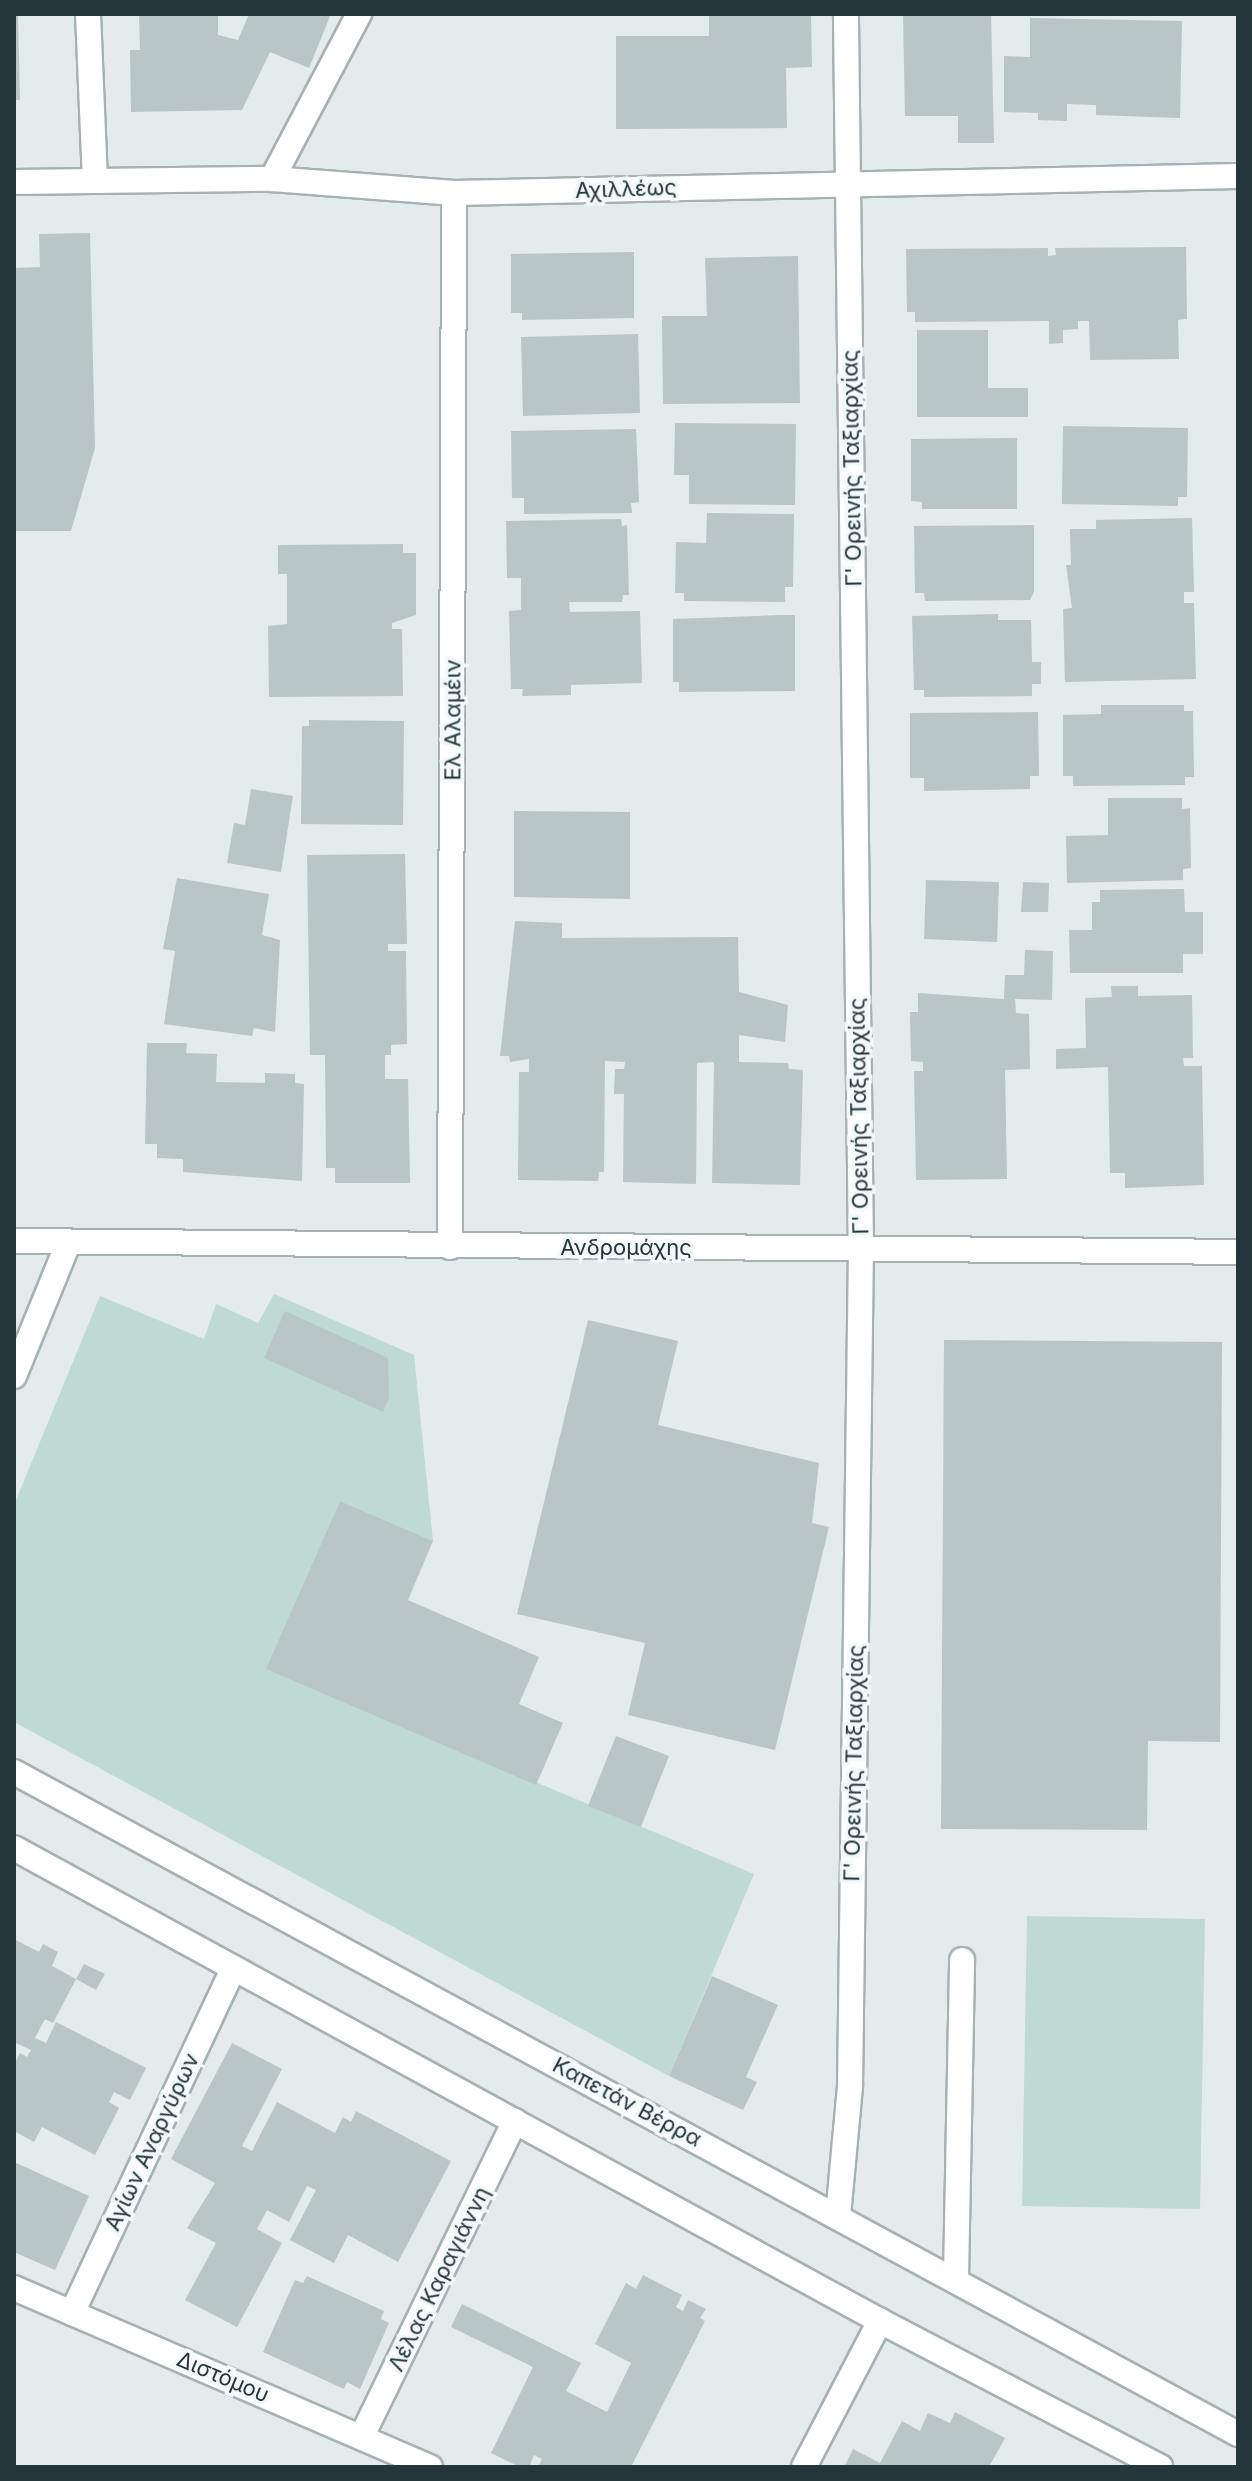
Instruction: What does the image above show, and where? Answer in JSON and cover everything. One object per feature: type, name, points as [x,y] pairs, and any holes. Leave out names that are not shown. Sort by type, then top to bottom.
[{"type":"street","points":[[88,14],[95,180]]},
{"type":"street","points":[[272,179],[359,14]]},
{"type":"street","name":"Γ' Ορεινής Ταξιαρχίας","points":[[838,2216],[850,2087],[861,1249],[846,14]]},
{"type":"street","name":"Αχιλλέως","points":[[14,182],[272,179],[454,193],[1238,176]]},
{"type":"street","name":"Ελ Αλαμέιν","points":[[450,1247],[454,193]]},
{"type":"street","name":"Ανδρομάχης","points":[[14,1241],[68,1244],[1238,1252]]},
{"type":"street","points":[[14,1376],[68,1244]]},
{"type":"street","name":"Καπετάν Βέρρα","points":[[14,1772],[956,2278],[1238,2434]]},
{"type":"street","points":[[14,1848],[880,2321],[1160,2467]]},
{"type":"street","points":[[956,2278],[962,1960]]},
{"type":"street","name":"Αγίων Αναργύρων","points":[[72,2313],[233,1970]]},
{"type":"street","name":"Λέλας Καραγιάννη","points":[[362,2436],[515,2121]]},
{"type":"street","name":"Διστόμου","points":[[14,2288],[430,2467]]},
{"type":"street","points":[[804,2467],[880,2321]]},
{"type":"green space","points":[[274,1294],[414,1355],[433,1541],[340,1501],[267,1669],[754,1874],[669,2076],[14,1722],[14,1505],[100,1296],[204,1339],[216,1304],[258,1323]]},
{"type":"green space","points":[[1027,1916],[1205,1919],[1200,2209],[1022,2206]]},
{"type":"building","points":[[14,14],[18,14],[20,100],[14,100]]},
{"type":"building","points":[[139,14],[218,14],[218,35],[238,40],[249,14],[331,14],[309,68],[270,52],[242,110],[131,112],[130,50],[140,50]]},
{"type":"building","points":[[709,14],[811,14],[812,67],[786,68],[787,128],[616,129],[616,36],[709,36]]},
{"type":"building","points":[[903,14],[991,14],[994,143],[958,143],[958,116],[905,116]]},
{"type":"building","points":[[1030,18],[1182,21],[1180,118],[1096,115],[1096,105],[1067,104],[1067,121],[1038,120],[1038,113],[1004,112],[1004,56],[1030,57]]},
{"type":"building","points":[[90,233],[95,448],[71,531],[14,531],[14,268],[40,267],[39,234]]},
{"type":"building","points":[[1186,247],[1187,319],[1178,320],[1179,359],[1090,360],[1089,321],[1078,321],[1078,329],[1063,330],[1063,343],[1049,344],[1049,321],[915,322],[915,312],[907,312],[906,249],[1048,248],[1048,256],[1056,255],[1055,248]]},
{"type":"building","points":[[634,252],[634,318],[522,320],[522,313],[511,313],[511,254]]},
{"type":"building","points":[[798,256],[800,403],[663,404],[662,316],[707,316],[705,258]]},
{"type":"building","points":[[917,330],[988,330],[988,388],[1028,388],[1028,417],[917,417]]},
{"type":"building","points":[[638,334],[640,413],[523,416],[521,337]]},
{"type":"building","points":[[675,423],[796,424],[795,505],[689,504],[689,475],[674,475]]},
{"type":"building","points":[[1063,426],[1188,428],[1187,497],[1178,497],[1178,506],[1062,504]]},
{"type":"building","points":[[636,429],[639,502],[631,503],[632,513],[524,514],[524,498],[512,498],[511,431]]},
{"type":"building","points":[[1017,438],[1017,509],[922,509],[922,502],[911,501],[911,439]]},
{"type":"building","points":[[707,513],[794,514],[793,587],[785,587],[785,602],[684,601],[684,593],[675,593],[676,542],[706,543]]},
{"type":"building","points":[[1192,518],[1194,592],[1184,592],[1184,603],[1194,603],[1196,679],[1065,682],[1063,609],[1072,608],[1066,565],[1071,565],[1070,529],[1096,529],[1096,520]]},
{"type":"building","points":[[621,519],[622,526],[627,525],[629,595],[623,595],[622,602],[569,602],[570,612],[640,611],[642,683],[571,685],[571,695],[522,696],[523,689],[511,689],[509,611],[521,610],[521,578],[507,578],[506,521]]},
{"type":"building","points":[[1034,525],[1034,592],[1030,600],[925,601],[924,593],[915,593],[914,526]]},
{"type":"building","points":[[403,544],[403,553],[416,553],[416,615],[392,623],[392,629],[402,629],[403,696],[269,697],[268,626],[287,624],[287,574],[278,574],[278,545]]},
{"type":"building","points":[[998,614],[998,620],[1031,620],[1032,662],[1041,662],[1041,684],[1032,684],[1032,696],[924,697],[924,690],[914,690],[912,616]]},
{"type":"building","points":[[795,615],[795,691],[679,692],[679,682],[673,682],[673,619]]},
{"type":"building","points":[[1101,705],[1184,705],[1184,711],[1193,711],[1194,777],[1185,777],[1185,785],[1073,786],[1073,776],[1063,776],[1063,715],[1101,714]]},
{"type":"building","points":[[1038,712],[1039,776],[1030,776],[1030,789],[924,791],[924,778],[910,778],[910,713]]},
{"type":"building","points":[[309,720],[404,721],[403,825],[301,824],[302,726],[309,726]]},
{"type":"building","points":[[251,789],[293,796],[281,872],[227,863],[234,823],[245,825]]},
{"type":"building","points":[[1108,798],[1182,798],[1182,809],[1190,808],[1191,868],[1183,869],[1183,880],[1067,883],[1066,836],[1108,835]]},
{"type":"building","points":[[514,811],[630,812],[630,899],[514,897]]},
{"type":"building","points":[[405,854],[407,944],[388,944],[388,951],[406,951],[407,1044],[391,1045],[391,1055],[385,1055],[385,1079],[408,1079],[410,1183],[335,1183],[335,1168],[326,1168],[325,1055],[310,1055],[307,855]]},
{"type":"building","points":[[177,878],[269,894],[262,935],[280,940],[275,1032],[254,1028],[252,1036],[164,1024],[175,951],[163,949]]},
{"type":"building","points":[[926,880],[999,882],[997,942],[924,939]]},
{"type":"building","points":[[1023,882],[1049,883],[1048,912],[1021,912]]},
{"type":"building","points":[[1184,889],[1185,912],[1203,912],[1203,954],[1183,954],[1183,973],[1070,973],[1069,930],[1092,930],[1092,902],[1100,902],[1100,890]]},
{"type":"building","points":[[515,921],[562,923],[562,938],[738,937],[739,992],[788,1005],[785,1042],[739,1035],[739,1062],[788,1063],[789,1069],[803,1070],[800,1185],[712,1183],[714,1062],[697,1063],[696,1184],[623,1182],[624,1094],[614,1094],[615,1069],[624,1069],[625,1062],[605,1061],[604,1172],[599,1172],[598,1181],[518,1180],[519,1072],[529,1072],[529,1059],[510,1062],[509,1056],[500,1056]]},
{"type":"building","points":[[1025,950],[1053,951],[1052,1000],[1015,999],[1016,1013],[1029,1014],[1030,1069],[1005,1070],[1007,1179],[916,1180],[914,1071],[923,1071],[923,1062],[911,1061],[910,1012],[918,1012],[918,993],[1004,999],[1005,975],[1024,975]]},
{"type":"building","points":[[1111,986],[1138,986],[1138,996],[1192,995],[1193,1058],[1183,1058],[1184,1066],[1202,1066],[1204,1185],[1125,1188],[1125,1173],[1110,1173],[1108,1067],[1056,1069],[1056,1049],[1086,1048],[1085,998],[1112,997]]},
{"type":"building","points":[[147,1043],[187,1043],[186,1053],[217,1054],[216,1082],[265,1083],[265,1073],[295,1074],[295,1083],[304,1084],[302,1181],[183,1172],[183,1159],[157,1158],[157,1144],[145,1144]]},
{"type":"building","points":[[285,1311],[388,1358],[389,1398],[383,1412],[264,1358]]},
{"type":"building","points":[[588,1320],[678,1341],[658,1425],[819,1463],[812,1523],[829,1527],[775,1750],[628,1715],[645,1643],[517,1614]]},
{"type":"building","points":[[944,1340],[1222,1342],[1220,1742],[1148,1741],[1147,1830],[941,1829]]},
{"type":"building","points":[[340,1501],[433,1541],[408,1600],[539,1657],[519,1704],[563,1723],[536,1785],[266,1669]]},
{"type":"building","points":[[616,1736],[669,1756],[641,1827],[588,1806]]},
{"type":"building","points":[[14,1939],[39,1952],[43,1944],[58,1952],[52,1966],[76,1979],[53,2023],[45,2019],[35,2038],[46,2043],[56,2022],[146,2068],[130,2100],[114,2092],[109,2102],[119,2108],[95,2155],[42,2127],[34,2142],[14,2131],[14,2065],[20,2053],[27,2057],[31,2050],[14,2042]]},
{"type":"building","points":[[84,1964],[105,1974],[96,1990],[76,1979]]},
{"type":"building","points":[[712,1976],[778,2005],[746,2077],[757,2082],[743,2110],[669,2076]]},
{"type":"building","points":[[232,2043],[282,2069],[242,2146],[252,2151],[277,2102],[335,2133],[343,2117],[351,2122],[356,2111],[451,2161],[398,2262],[348,2235],[334,2263],[290,2240],[316,2190],[307,2186],[289,2222],[267,2210],[257,2229],[282,2243],[237,2327],[185,2300],[216,2243],[187,2228],[215,2183],[171,2159]]},
{"type":"building","points":[[14,2162],[89,2196],[55,2270],[14,2252]]},
{"type":"building","points":[[643,2275],[682,2295],[676,2307],[683,2311],[688,2300],[706,2309],[700,2318],[705,2321],[631,2467],[538,2467],[542,2459],[534,2455],[529,2467],[520,2467],[491,2453],[533,2367],[451,2327],[462,2304],[581,2363],[566,2391],[607,2412],[631,2363],[595,2344],[626,2283],[636,2289]]},
{"type":"building","points":[[307,2276],[384,2311],[381,2319],[389,2323],[360,2389],[347,2382],[344,2389],[263,2352],[295,2280],[303,2283]]},
{"type":"building","points":[[955,2412],[1005,2438],[989,2467],[844,2467],[853,2449],[880,2463],[902,2421],[920,2431],[928,2413],[950,2423]]}]
